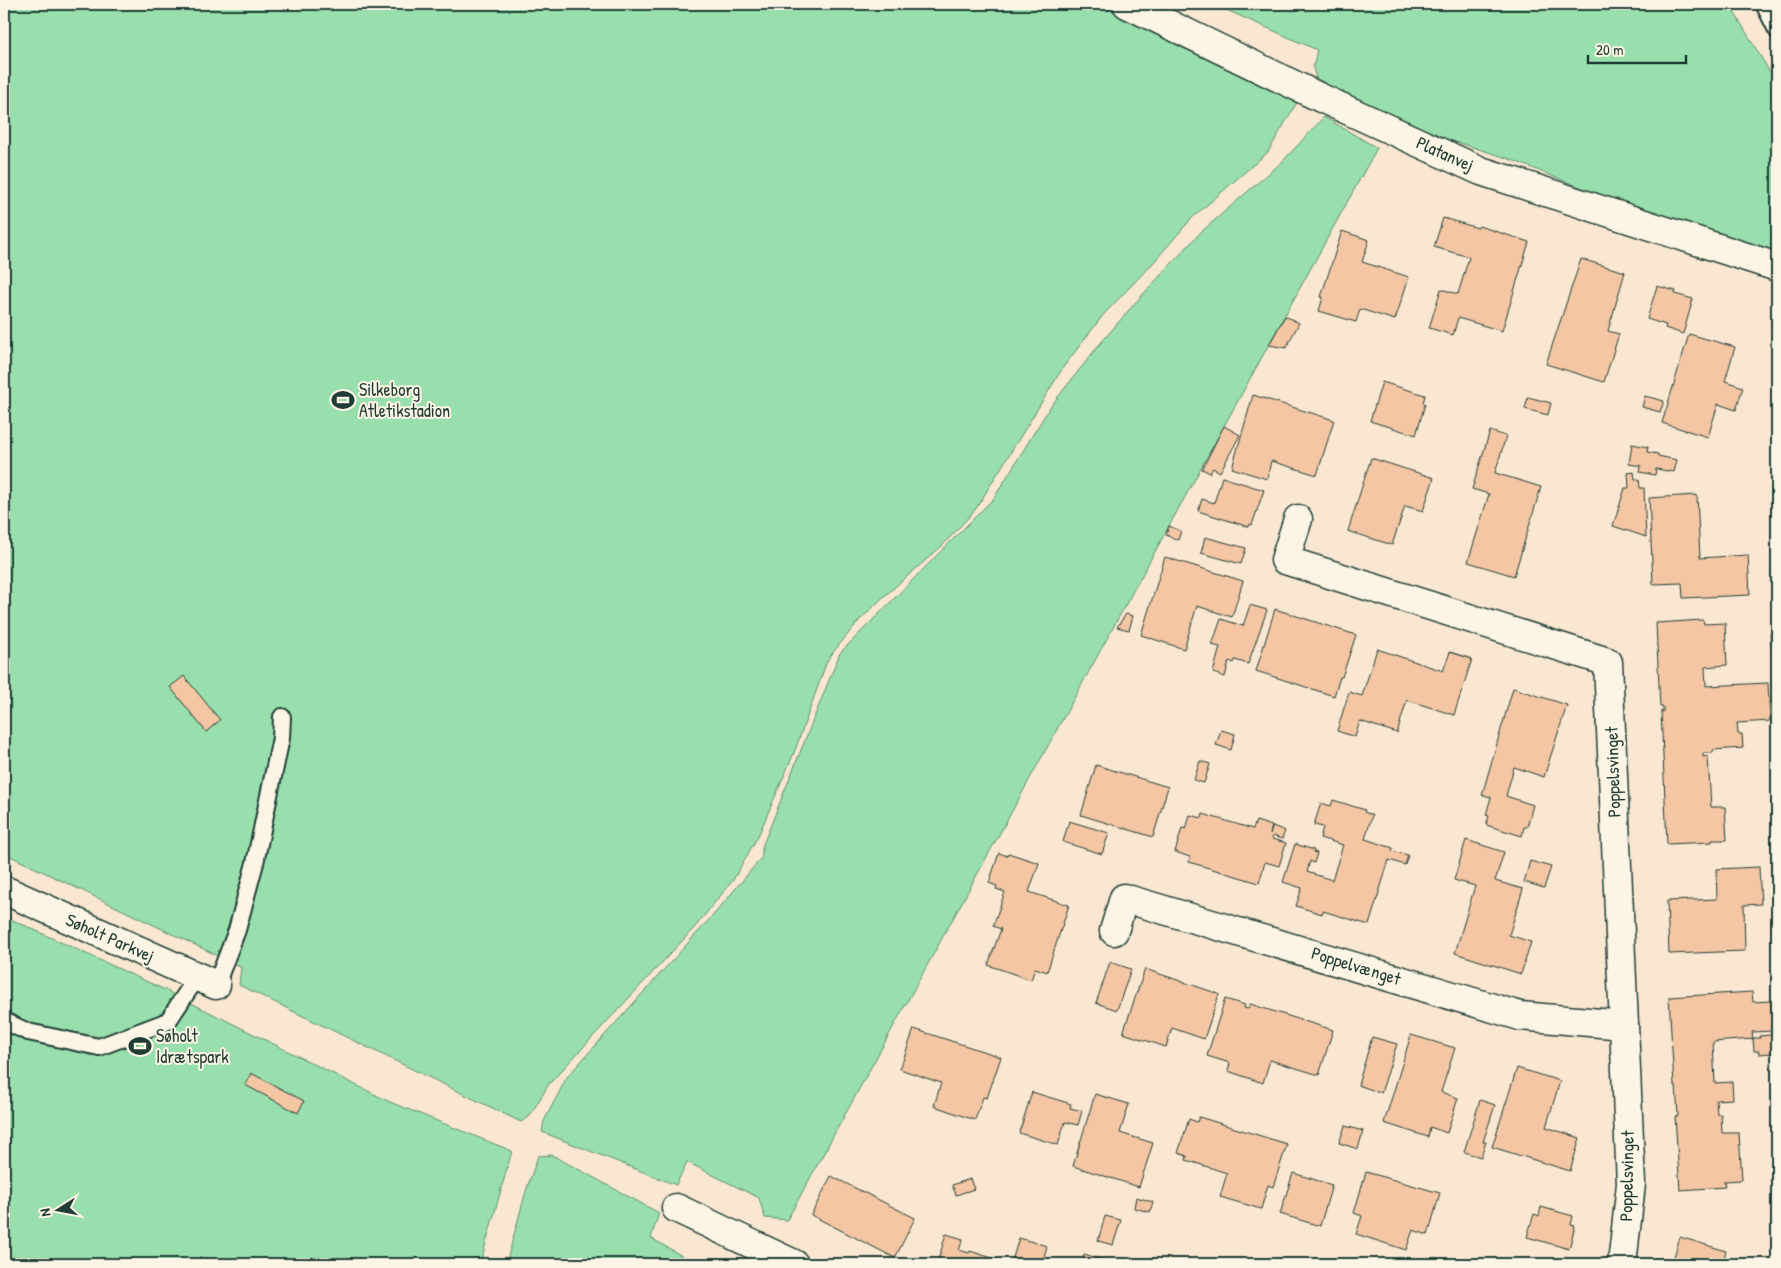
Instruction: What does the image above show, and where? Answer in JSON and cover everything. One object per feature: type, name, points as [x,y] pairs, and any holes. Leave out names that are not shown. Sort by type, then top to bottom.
[{"type":"street","name":"Platanvej","points":[[1127,4],[1321,98],[1481,171],[1777,267]]},
{"type":"street","name":"Poppelsvinget","points":[[1298,519],[1285,560],[1608,662],[1631,1184],[1622,1264]]},
{"type":"street","name":"Søholt Parkvej","points":[[4,890],[206,981]]},
{"type":"street","name":"Poppelvænget","points":[[1114,931],[1124,898],[1520,1016],[1624,1024]]},
{"type":"street","points":[[676,1208],[794,1264]]},
{"type":"lane","points":[[1764,4],[1777,30]]},
{"type":"lane","points":[[4,1021],[28,1032],[100,1047],[168,1021],[206,981],[237,930],[255,863],[281,738],[282,717]]},
{"type":"green space","points":[[4,4],[1098,4],[1300,97],[1268,152],[1192,218],[1152,264],[1104,314],[1064,366],[975,510],[942,546],[880,600],[857,623],[834,651],[827,661],[794,753],[758,836],[733,880],[695,927],[549,1084],[529,1117],[521,1122],[239,985],[241,967],[4,853]]},
{"type":"green space","points":[[1213,4],[1722,4],[1731,7],[1777,84],[1777,251],[1658,218],[1507,158],[1421,131],[1317,81],[1313,68],[1317,50]]},
{"type":"green space","points":[[1324,117],[1377,148],[787,1220],[765,1218],[759,1198],[687,1162],[676,1185],[542,1132],[544,1121],[567,1077],[716,912],[762,857],[762,847],[840,653],[994,498],[1050,407],[1135,303],[1201,232],[1282,162]]},
{"type":"green space","name":"Søholt Idrætspark","points":[[4,916],[163,989],[390,1102],[512,1151],[480,1264],[4,1264]]},
{"type":"green space","points":[[552,1155],[659,1213],[651,1238],[696,1264],[506,1264],[526,1191],[538,1156]]},
{"type":"building","points":[[1443,218],[1478,228],[1479,226],[1529,242],[1502,331],[1458,318],[1453,335],[1429,328],[1441,289],[1458,294],[1469,257],[1434,247]]},
{"type":"building","points":[[1342,231],[1369,240],[1362,262],[1409,277],[1395,320],[1360,309],[1356,322],[1319,311],[1323,297],[1321,297]]},
{"type":"building","points":[[1581,259],[1625,272],[1608,331],[1619,334],[1604,382],[1546,364]]},
{"type":"building","points":[[1657,286],[1676,291],[1675,294],[1693,299],[1683,334],[1665,328],[1666,325],[1647,319]]},
{"type":"building","points":[[1285,316],[1299,323],[1286,348],[1269,345]]},
{"type":"building","points":[[1689,334],[1735,347],[1725,381],[1743,387],[1736,410],[1718,404],[1708,437],[1662,423]]},
{"type":"building","points":[[1382,382],[1425,395],[1423,403],[1425,404],[1416,435],[1370,421]]},
{"type":"building","points":[[1253,395],[1334,420],[1317,475],[1271,461],[1267,479],[1232,468]]},
{"type":"building","points":[[1645,396],[1664,401],[1660,412],[1642,407]]},
{"type":"building","points":[[1528,397],[1551,403],[1548,415],[1525,409]]},
{"type":"building","points":[[1224,426],[1240,435],[1220,472],[1213,468],[1210,473],[1202,469]]},
{"type":"building","points":[[1490,431],[1506,436],[1495,473],[1541,487],[1514,576],[1468,562],[1489,494],[1472,489]]},
{"type":"building","points":[[1632,444],[1648,447],[1647,452],[1658,454],[1658,456],[1677,460],[1674,472],[1656,469],[1655,475],[1640,472],[1641,466],[1629,464]]},
{"type":"building","points":[[1371,458],[1434,478],[1423,511],[1405,506],[1392,545],[1348,531]]},
{"type":"building","points":[[1634,472],[1635,479],[1639,479],[1640,488],[1644,488],[1646,537],[1613,526],[1625,488],[1629,488],[1628,473]]},
{"type":"building","points":[[1222,477],[1264,490],[1252,525],[1250,524],[1249,527],[1198,511],[1202,499],[1214,503]]},
{"type":"building","points":[[1697,495],[1700,558],[1748,555],[1750,595],[1683,598],[1682,583],[1653,584],[1649,498]]},
{"type":"building","points":[[1169,526],[1181,531],[1178,540],[1166,535]]},
{"type":"building","points":[[1205,537],[1246,548],[1241,564],[1201,553]]},
{"type":"building","points":[[1165,557],[1243,581],[1232,617],[1197,606],[1184,649],[1141,635]]},
{"type":"building","points":[[1250,605],[1267,610],[1248,664],[1235,660],[1234,663],[1229,661],[1225,677],[1213,673],[1220,647],[1212,645],[1221,619],[1243,626]]},
{"type":"building","points":[[1275,609],[1356,635],[1334,696],[1256,671]]},
{"type":"building","points":[[1126,614],[1133,616],[1129,630],[1117,627]]},
{"type":"building","points":[[1703,620],[1704,624],[1725,623],[1727,665],[1705,667],[1706,686],[1768,683],[1770,721],[1737,723],[1738,734],[1742,734],[1743,748],[1713,750],[1713,753],[1703,753],[1703,757],[1708,756],[1711,807],[1725,807],[1727,840],[1667,844],[1661,711],[1663,712],[1663,707],[1660,707],[1656,623]]},
{"type":"building","points":[[1777,633],[1777,650],[1772,651],[1770,634]]},
{"type":"building","points":[[1377,649],[1443,671],[1450,652],[1472,659],[1454,715],[1407,700],[1397,733],[1360,721],[1355,737],[1337,731],[1349,692],[1362,696]]},
{"type":"building","points":[[184,676],[220,720],[206,732],[170,687]]},
{"type":"building","points":[[1513,688],[1567,705],[1544,777],[1514,767],[1506,796],[1533,805],[1527,827],[1524,827],[1522,836],[1486,825],[1489,816],[1486,815],[1491,797],[1482,795]]},
{"type":"building","points":[[1221,730],[1235,734],[1231,750],[1216,745]]},
{"type":"building","points":[[1200,761],[1210,764],[1204,783],[1194,780]]},
{"type":"building","points":[[1096,765],[1168,787],[1153,837],[1081,815]]},
{"type":"building","points":[[1333,800],[1365,810],[1364,812],[1372,815],[1365,839],[1393,848],[1392,851],[1408,855],[1405,865],[1389,860],[1369,925],[1323,911],[1322,914],[1296,906],[1302,888],[1283,882],[1295,844],[1314,850],[1313,852],[1317,853],[1314,863],[1310,861],[1307,872],[1332,880],[1343,845],[1320,838],[1323,827],[1314,825],[1321,803],[1331,806]]},
{"type":"building","points":[[1203,814],[1253,829],[1256,821],[1272,826],[1270,834],[1273,826],[1285,831],[1282,839],[1273,836],[1272,839],[1286,843],[1279,866],[1265,862],[1259,883],[1189,862],[1190,857],[1175,852],[1182,828],[1186,829],[1190,815],[1202,818]]},
{"type":"building","points":[[1069,821],[1109,833],[1102,854],[1063,842]]},
{"type":"building","points":[[1466,840],[1504,852],[1495,881],[1523,889],[1509,935],[1531,942],[1521,974],[1455,953],[1475,886],[1454,880]]},
{"type":"building","points":[[999,853],[1007,856],[1008,853],[1039,863],[1029,892],[1069,905],[1047,972],[1035,968],[1031,980],[988,965],[1001,929],[993,926],[1005,892],[996,889],[997,886],[989,883]]},
{"type":"building","points":[[1530,861],[1551,867],[1544,888],[1524,882]]},
{"type":"building","points":[[1759,867],[1761,904],[1744,905],[1745,951],[1669,954],[1667,901],[1717,899],[1716,869]]},
{"type":"building","points":[[1110,962],[1131,969],[1117,1010],[1096,1003]]},
{"type":"building","points":[[1145,969],[1219,994],[1204,1039],[1172,1028],[1166,1047],[1123,1033]]},
{"type":"building","points":[[1752,992],[1753,1002],[1771,1001],[1773,1031],[1752,1032],[1753,1039],[1713,1042],[1715,1083],[1732,1082],[1733,1099],[1716,1100],[1717,1114],[1721,1114],[1722,1133],[1739,1133],[1742,1180],[1724,1181],[1725,1187],[1680,1190],[1675,1117],[1678,1116],[1676,1085],[1674,1085],[1669,997]]},
{"type":"building","points":[[1225,999],[1245,1005],[1244,1008],[1248,1009],[1250,1004],[1333,1030],[1319,1075],[1270,1060],[1263,1083],[1228,1071],[1230,1063],[1207,1056]]},
{"type":"building","points":[[914,1029],[1001,1057],[987,1098],[983,1097],[975,1120],[934,1106],[941,1083],[900,1069]]},
{"type":"building","points":[[1411,1035],[1455,1048],[1441,1092],[1458,1098],[1447,1133],[1430,1127],[1428,1137],[1384,1123]]},
{"type":"building","points":[[1771,1035],[1773,1053],[1759,1054],[1759,1051],[1754,1051],[1753,1038]]},
{"type":"building","points":[[1372,1037],[1397,1044],[1381,1093],[1358,1085]]},
{"type":"building","points":[[1517,1068],[1560,1081],[1546,1127],[1580,1138],[1570,1171],[1492,1147]]},
{"type":"building","points":[[251,1073],[304,1101],[298,1113],[245,1085]]},
{"type":"building","points":[[1032,1092],[1071,1104],[1070,1108],[1082,1111],[1078,1125],[1065,1122],[1058,1145],[1019,1133]]},
{"type":"building","points":[[1095,1094],[1129,1104],[1120,1133],[1153,1143],[1139,1187],[1073,1166]]},
{"type":"building","points":[[1480,1100],[1495,1105],[1483,1142],[1486,1142],[1481,1157],[1464,1152]]},
{"type":"building","points":[[1199,1117],[1287,1144],[1273,1187],[1268,1185],[1261,1209],[1220,1197],[1227,1173],[1186,1160],[1187,1156],[1178,1153],[1189,1119],[1197,1122]]},
{"type":"building","points":[[1345,1126],[1363,1131],[1358,1149],[1339,1143]]},
{"type":"building","points":[[1366,1172],[1440,1193],[1428,1235],[1413,1230],[1406,1250],[1356,1234],[1362,1216],[1354,1213]]},
{"type":"building","points":[[1293,1173],[1332,1185],[1320,1226],[1280,1214]]},
{"type":"building","points":[[831,1176],[915,1218],[895,1258],[811,1215]]},
{"type":"building","points":[[970,1179],[974,1189],[956,1195],[952,1185]]},
{"type":"building","points":[[1136,1197],[1153,1202],[1150,1212],[1134,1208]]},
{"type":"building","points":[[1541,1207],[1573,1216],[1571,1225],[1575,1226],[1569,1249],[1527,1237],[1534,1214],[1539,1216]]},
{"type":"building","points":[[1105,1216],[1121,1220],[1113,1245],[1098,1241]]},
{"type":"building","points":[[946,1234],[963,1239],[959,1250],[969,1253],[970,1251],[1011,1264],[937,1264]]},
{"type":"building","points":[[1680,1237],[1726,1251],[1722,1264],[1672,1264]]},
{"type":"building","points":[[1019,1238],[1047,1246],[1042,1264],[1011,1264]]},
{"type":"building","points":[[1084,1254],[1106,1261],[1104,1264],[1081,1264]]},
{"type":"place","name":"Silkeborg Atletikstadion","points":[[343,400]]},
{"type":"place","name":"Søholt Idrætspark","points":[[140,1046]]}]
